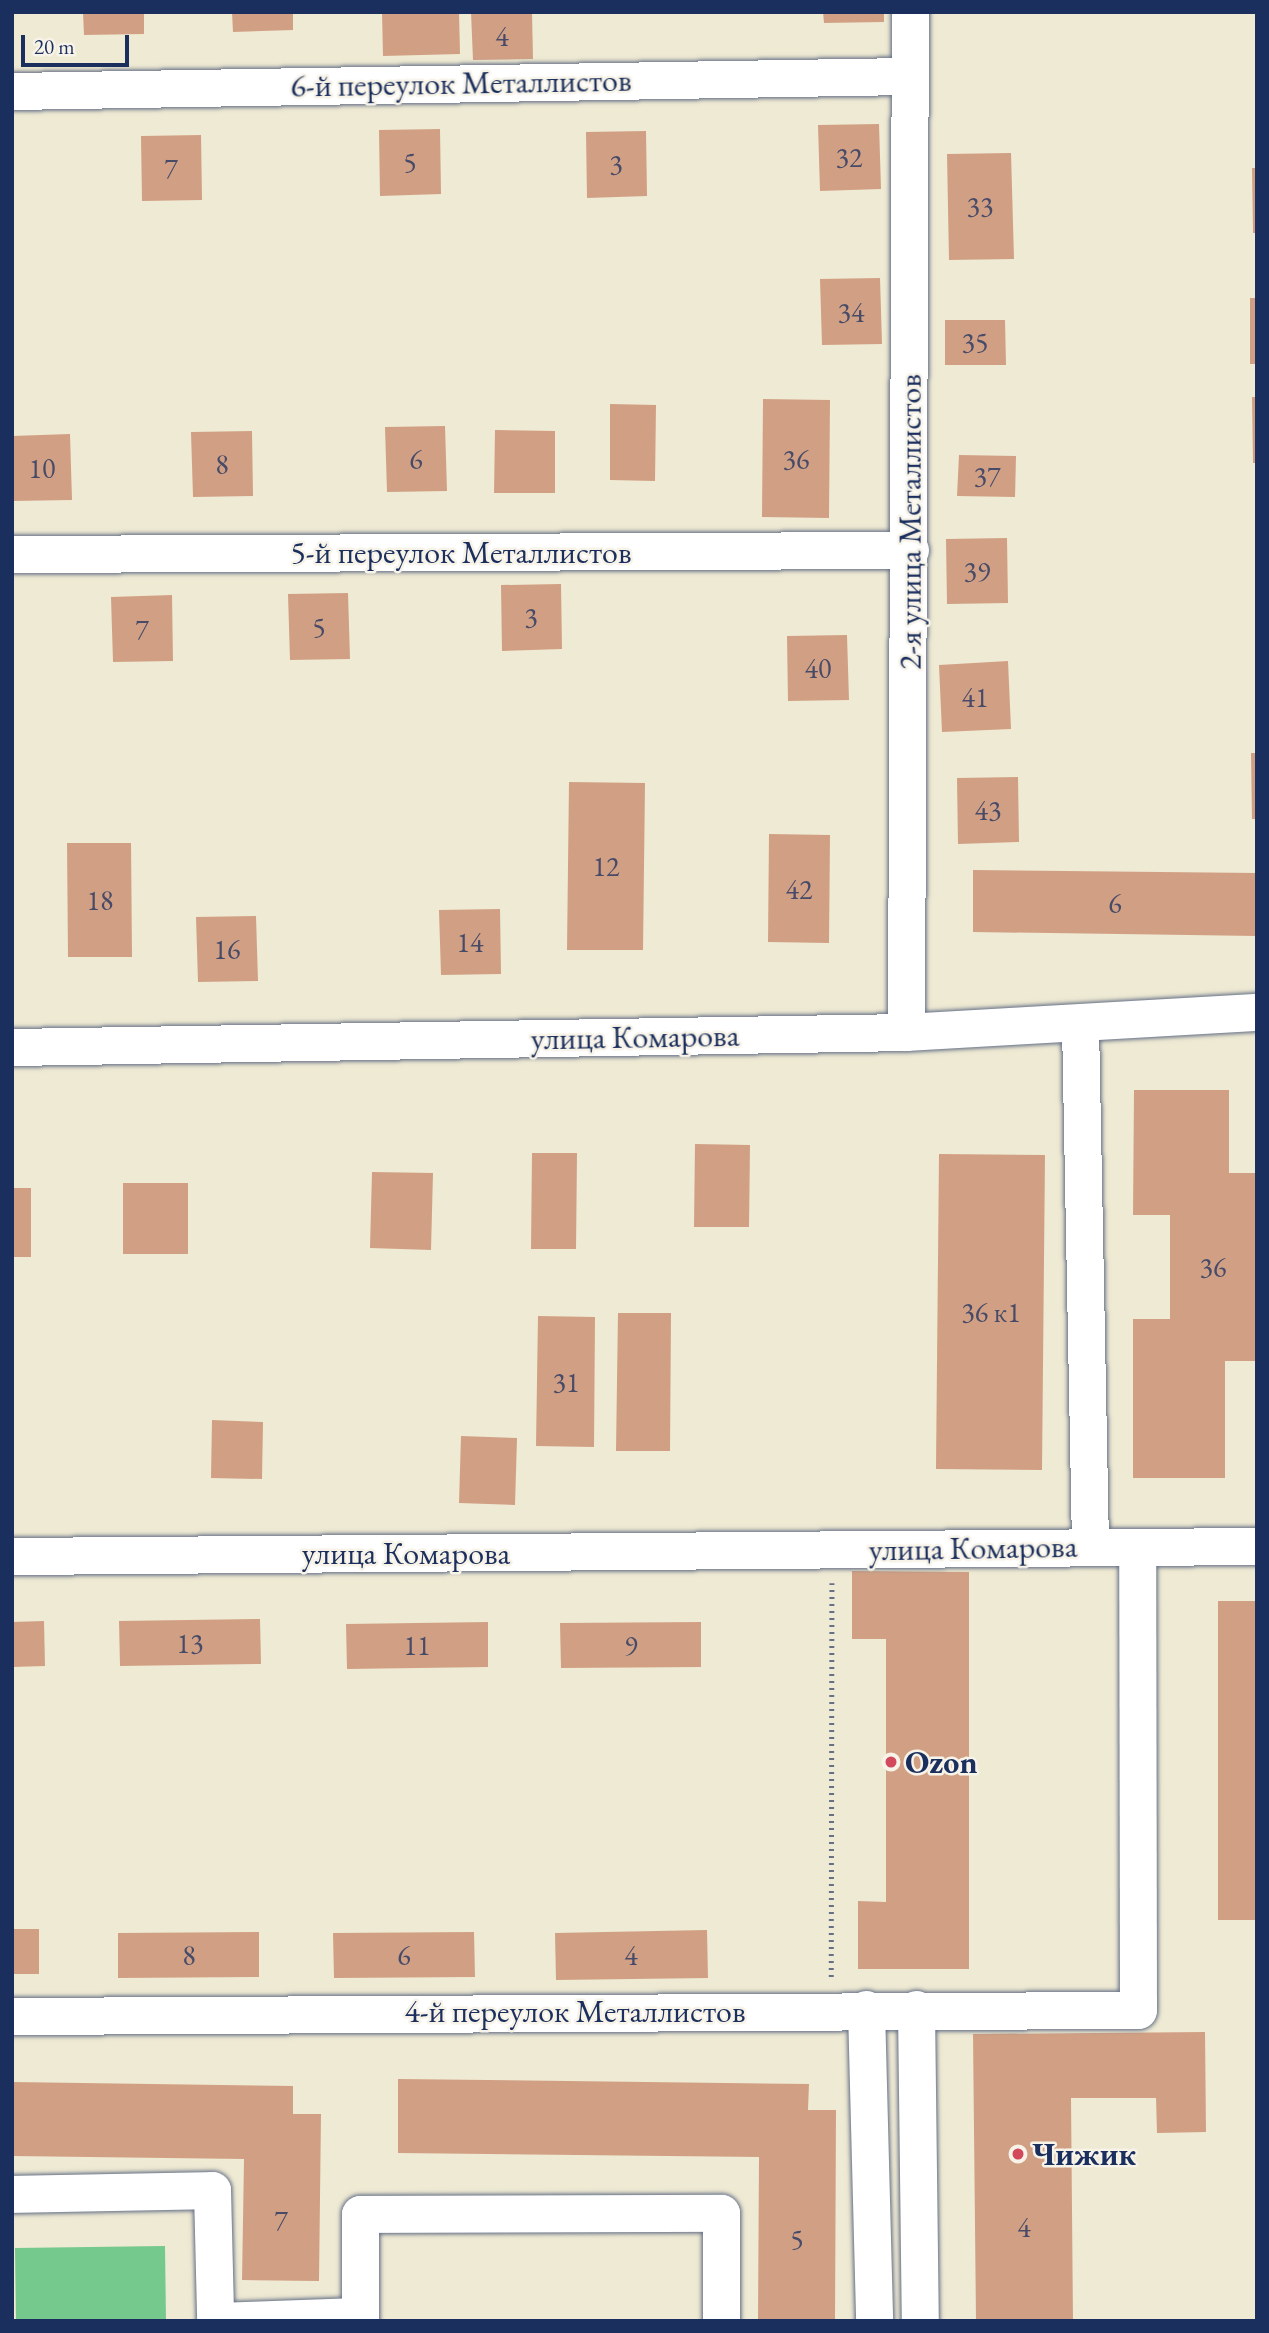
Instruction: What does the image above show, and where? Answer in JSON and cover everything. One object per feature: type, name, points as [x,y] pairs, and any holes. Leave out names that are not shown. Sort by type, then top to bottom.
[{"type":"street","name":"2-я улица Металлистов","points":[[906,1032],[911,550],[910,12]]},
{"type":"street","name":"6-й переулок Металлистов","points":[[12,91],[910,76]]},
{"type":"street","name":"5-й переулок Металлистов","points":[[12,554],[911,550]]},
{"type":"street","name":"улица Комарова","points":[[12,1047],[906,1032],[1257,1012]]},
{"type":"street","points":[[1080,1024],[1090,1547]]},
{"type":"street","name":"4-й переулок Металлистов","points":[[12,2016],[916,2009],[1138,2010],[1137,1546]]},
{"type":"street","name":"улица Комарова","points":[[12,1556],[1257,1546]]},
{"type":"street","points":[[916,2009],[920,2321]]},
{"type":"street","points":[[849,2010],[874,2321]]},
{"type":"street","points":[[12,2194],[212,2190],[215,2318],[360,2319],[360,2214],[721,2213],[721,2321]]},
{"type":"path","points":[[832,1549],[849,2010]]},
{"type":"green space","points":[[165,2246],[166,2321],[16,2321],[15,2248]]},
{"type":"building","points":[[83,12],[144,12],[144,34],[84,35]]},
{"type":"building","points":[[232,12],[293,12],[293,30],[233,32]]},
{"type":"building","points":[[382,12],[459,12],[460,54],[383,56]]},
{"type":"building","points":[[471,12],[532,12],[533,59],[473,60]]},
{"type":"building","points":[[823,12],[884,12],[884,22],[824,23]]},
{"type":"building","points":[[879,124],[881,189],[820,191],[818,125]]},
{"type":"building","points":[[440,129],[441,194],[380,196],[379,130]]},
{"type":"building","points":[[646,131],[647,196],[587,198],[586,132]]},
{"type":"building","points":[[201,135],[202,200],[142,201],[141,136]]},
{"type":"building","points":[[1011,153],[1014,259],[949,260],[947,154]]},
{"type":"building","points":[[1252,168],[1257,168],[1257,233],[1253,233]]},
{"type":"building","points":[[880,278],[882,344],[822,345],[820,279]]},
{"type":"building","points":[[1250,298],[1257,298],[1257,364],[1250,364]]},
{"type":"building","points":[[945,320],[1005,320],[1006,365],[945,365]]},
{"type":"building","points":[[1252,397],[1257,397],[1257,463],[1253,463]]},
{"type":"building","points":[[763,399],[830,400],[829,518],[762,517]]},
{"type":"building","points":[[610,404],[656,405],[655,481],[610,480]]},
{"type":"building","points":[[445,426],[447,491],[387,492],[385,427]]},
{"type":"building","points":[[495,430],[555,431],[555,493],[494,493]]},
{"type":"building","points":[[252,431],[253,496],[193,497],[191,432]]},
{"type":"building","points":[[70,434],[72,500],[12,501],[12,436]]},
{"type":"building","points":[[959,455],[1016,456],[1015,497],[957,496]]},
{"type":"building","points":[[1007,538],[1008,603],[947,604],[946,539]]},
{"type":"building","points":[[561,584],[562,649],[502,651],[501,585]]},
{"type":"building","points":[[348,593],[350,659],[290,660],[288,594]]},
{"type":"building","points":[[172,595],[173,661],[113,662],[111,597]]},
{"type":"building","points":[[847,635],[849,700],[788,701],[787,636]]},
{"type":"building","points":[[1008,661],[1011,729],[942,732],[939,665]]},
{"type":"building","points":[[1251,753],[1257,753],[1257,819],[1252,819]]},
{"type":"building","points":[[1018,777],[1019,842],[958,844],[957,778]]},
{"type":"building","points":[[569,782],[645,783],[643,950],[567,950]]},
{"type":"building","points":[[769,834],[830,835],[829,943],[768,942]]},
{"type":"building","points":[[67,843],[131,843],[132,957],[68,957]]},
{"type":"building","points":[[973,870],[1257,873],[1257,936],[973,932]]},
{"type":"building","points":[[500,909],[501,974],[441,975],[439,910]]},
{"type":"building","points":[[256,916],[258,981],[198,982],[196,917]]},
{"type":"building","points":[[1134,1090],[1229,1090],[1229,1173],[1257,1173],[1257,1361],[1225,1361],[1225,1478],[1133,1478],[1133,1319],[1170,1319],[1170,1215],[1133,1215]]},
{"type":"building","points":[[695,1144],[750,1145],[749,1227],[694,1227]]},
{"type":"building","points":[[532,1153],[577,1153],[576,1249],[531,1249]]},
{"type":"building","points":[[939,1154],[1045,1155],[1042,1470],[936,1469]]},
{"type":"building","points":[[372,1172],[433,1173],[431,1250],[370,1248]]},
{"type":"building","points":[[123,1183],[188,1183],[188,1254],[123,1254]]},
{"type":"building","points":[[12,1188],[31,1188],[31,1257],[12,1257]]},
{"type":"building","points":[[618,1313],[671,1313],[670,1451],[616,1451]]},
{"type":"building","points":[[538,1316],[595,1317],[594,1447],[536,1446]]},
{"type":"building","points":[[212,1420],[263,1422],[262,1479],[211,1478]]},
{"type":"building","points":[[461,1436],[517,1438],[515,1505],[459,1503]]},
{"type":"building","points":[[852,1571],[969,1572],[969,1969],[858,1969],[858,1901],[886,1902],[886,1639],[852,1639]]},
{"type":"building","points":[[1218,1601],[1257,1601],[1257,1920],[1218,1920]]},
{"type":"building","points":[[260,1619],[261,1664],[120,1666],[119,1621]]},
{"type":"building","points":[[44,1621],[45,1666],[12,1667],[12,1622]]},
{"type":"building","points":[[488,1622],[488,1667],[347,1669],[346,1624]]},
{"type":"building","points":[[701,1622],[701,1667],[561,1668],[560,1623]]},
{"type":"building","points":[[12,1929],[39,1929],[39,1974],[12,1974]]},
{"type":"building","points":[[707,1930],[708,1978],[556,1980],[555,1933]]},
{"type":"building","points":[[259,1932],[259,1977],[118,1978],[118,1933]]},
{"type":"building","points":[[474,1932],[475,1977],[334,1978],[333,1933]]},
{"type":"building","points":[[1205,2032],[1206,2132],[1157,2133],[1156,2098],[1071,2098],[1073,2321],[976,2321],[973,2034]]},
{"type":"building","points":[[398,2079],[809,2084],[808,2110],[836,2110],[835,2321],[758,2321],[759,2157],[398,2153]]},
{"type":"building","points":[[12,2082],[293,2086],[293,2114],[321,2114],[319,2281],[242,2280],[244,2159],[12,2156]]},
{"type":"place","name":"Ozon","points":[[891,1762]]},
{"type":"place","name":"Чижик","points":[[1018,2154]]}]
